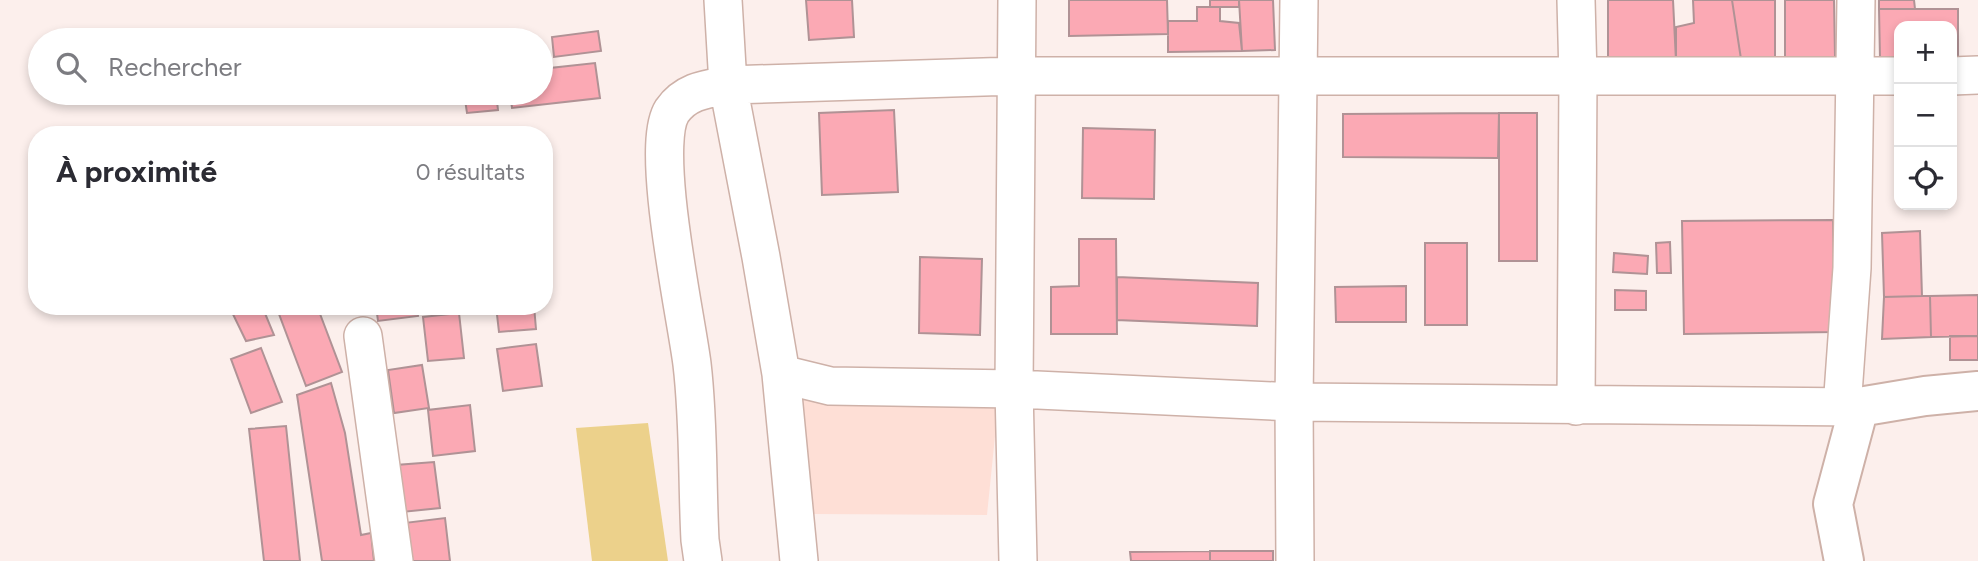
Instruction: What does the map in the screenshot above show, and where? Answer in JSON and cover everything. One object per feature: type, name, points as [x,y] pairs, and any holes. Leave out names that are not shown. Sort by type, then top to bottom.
[{"type":"main road","points":[[1844,561],[1833,504],[1850,408],[1978,391]]},
{"type":"street","points":[[723,0],[728,85],[781,374],[799,561]]},
{"type":"street","points":[[1017,0],[1014,389],[1018,561]]},
{"type":"street","points":[[1295,561],[1298,0]]},
{"type":"street","points":[[1576,0],[1576,406]]},
{"type":"street","points":[[781,374],[830,386],[1014,389],[1294,402],[1850,408],[1857,77],[1856,0]]},
{"type":"street","points":[[1957,76],[1978,75]]},
{"type":"street","points":[[703,561],[692,366],[668,211],[665,140],[672,112],[694,90],[728,85],[1015,76],[1894,76]]},
{"type":"street","points":[[363,336],[394,561]]},
{"type":"shaded area","points":[[798,394],[999,397],[987,515],[813,514]]},
{"type":"shaded area","points":[[648,423],[668,561],[592,561],[576,428]]},
{"type":"building","points":[[806,0],[852,0],[854,37],[809,40]]},
{"type":"building","points":[[1069,0],[1167,0],[1168,34],[1069,36]]},
{"type":"building","points":[[1210,0],[1239,0],[1239,7],[1210,7]]},
{"type":"building","points":[[1239,0],[1273,0],[1275,50],[1242,51]]},
{"type":"building","points":[[1608,0],[1673,0],[1676,61],[1608,59]]},
{"type":"building","points":[[1693,0],[1732,0],[1741,59],[1676,61],[1676,27],[1694,23]]},
{"type":"building","points":[[1732,0],[1775,0],[1775,60],[1741,59]]},
{"type":"building","points":[[1785,0],[1834,0],[1835,57],[1785,57]]},
{"type":"building","points":[[1879,0],[1914,0],[1915,9],[1879,9]]},
{"type":"building","points":[[1197,7],[1220,7],[1220,21],[1239,23],[1242,51],[1168,52],[1168,21],[1197,21]]},
{"type":"building","points":[[1879,9],[1958,9],[1958,59],[1957,21],[1894,21],[1894,58],[1880,58]]},
{"type":"building","points":[[598,31],[601,51],[554,57],[553,37]]},
{"type":"building","points":[[595,63],[600,98],[553,103],[553,68]]},
{"type":"building","points":[[466,105],[497,105],[498,110],[467,113]]},
{"type":"building","points":[[512,105],[538,105],[512,108]]},
{"type":"building","points":[[894,110],[898,192],[822,195],[819,113]]},
{"type":"building","points":[[1499,113],[1498,158],[1343,157],[1343,114]]},
{"type":"building","points":[[1499,113],[1537,113],[1537,261],[1499,261]]},
{"type":"building","points":[[1083,128],[1155,130],[1154,199],[1082,198]]},
{"type":"building","points":[[1833,220],[1835,332],[1684,334],[1682,221]]},
{"type":"building","points":[[1920,231],[1922,296],[1884,297],[1882,233]]},
{"type":"building","points":[[1079,239],[1116,239],[1117,334],[1051,334],[1051,287],[1079,286]]},
{"type":"building","points":[[1670,242],[1671,273],[1657,273],[1656,243]]},
{"type":"building","points":[[1425,243],[1467,243],[1467,325],[1425,325]]},
{"type":"building","points":[[1614,253],[1648,256],[1647,274],[1613,272]]},
{"type":"building","points":[[920,257],[982,259],[980,335],[919,333]]},
{"type":"building","points":[[1117,277],[1258,283],[1257,326],[1117,320]]},
{"type":"building","points":[[1406,286],[1406,322],[1336,322],[1335,287]]},
{"type":"building","points":[[1615,290],[1646,291],[1646,310],[1615,310]]},
{"type":"building","points":[[1978,295],[1978,336],[1931,337],[1930,296]]},
{"type":"building","points":[[1930,296],[1931,337],[1882,339],[1884,297]]},
{"type":"building","points":[[233,315],[266,315],[274,335],[246,341]]},
{"type":"building","points":[[279,315],[320,315],[342,372],[306,386]]},
{"type":"building","points":[[377,315],[418,315],[418,316],[378,321]]},
{"type":"building","points":[[459,315],[464,358],[428,361],[423,317]]},
{"type":"building","points":[[497,315],[535,315],[536,329],[499,332]]},
{"type":"building","points":[[1950,336],[1978,336],[1978,360],[1950,360]]},
{"type":"building","points":[[536,344],[542,386],[503,391],[497,349]]},
{"type":"building","points":[[261,348],[282,402],[251,413],[231,359]]},
{"type":"building","points":[[422,365],[429,408],[394,413],[388,370]]},
{"type":"building","points":[[331,383],[345,433],[361,535],[371,533],[374,561],[322,561],[297,395]]},
{"type":"building","points":[[470,405],[475,451],[433,456],[428,410]]},
{"type":"building","points":[[286,426],[300,561],[264,561],[249,429]]},
{"type":"building","points":[[434,462],[440,508],[402,512],[396,465]]},
{"type":"building","points":[[445,518],[450,561],[409,561],[404,523]]},
{"type":"building","points":[[1210,551],[1273,551],[1273,561],[1210,561]]},
{"type":"building","points":[[1210,551],[1210,561],[1131,561],[1130,552]]}]
